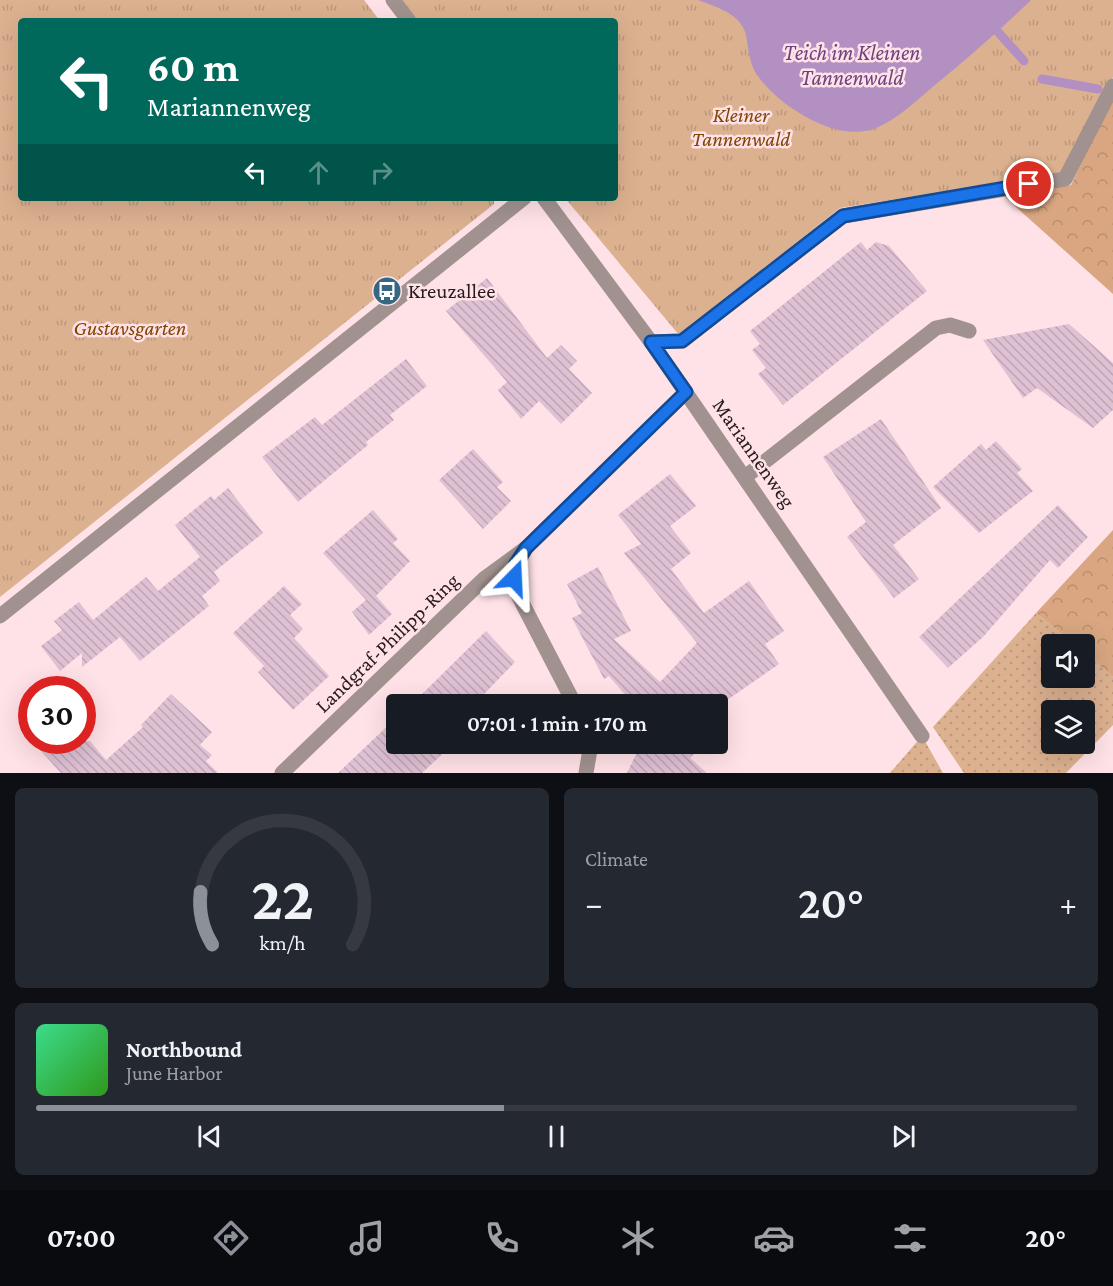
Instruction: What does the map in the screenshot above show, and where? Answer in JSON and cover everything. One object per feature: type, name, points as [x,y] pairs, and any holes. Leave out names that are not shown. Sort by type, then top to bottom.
[{"type":"street","points":[[393,0],[407,18]]},
{"type":"street","points":[[651,342],[682,341],[843,216],[1065,179],[1113,86]]},
{"type":"street","points":[[0,616],[520,201]]},
{"type":"street","name":"Mariannenweg","points":[[546,201],[651,342],[922,736]]},
{"type":"street","points":[[745,477],[936,328],[950,325],[969,332]]},
{"type":"street","name":"Landgraf-Philipp-Ring","points":[[282,773],[485,578],[526,548],[686,392]]},
{"type":"street","name":"Landgraf-Philipp-Ring","points":[[526,548],[515,565],[514,578],[518,595],[569,694]]},
{"type":"street","points":[[586,773],[591,754]]},
{"type":"green space","name":"Gustavsgarten","points":[[0,0],[364,0],[378,18],[18,18],[18,201],[494,201],[494,204],[0,597]]},
{"type":"green space","name":"Kleiner Tannenwald","points":[[400,0],[1113,0],[1113,77],[1062,173],[840,208],[679,335],[567,201],[618,201],[618,18],[415,18]]},
{"type":"green space","points":[[1113,96],[1113,294],[1005,197],[1071,185]]},
{"type":"green space","points":[[1113,530],[1113,677],[1095,662],[1095,634],[1062,634],[1036,613]]},
{"type":"green space","points":[[1036,613],[1062,634],[1041,634],[1041,688],[1095,688],[1095,662],[1113,677],[1113,725],[1095,743],[1095,700],[1041,700],[1041,754],[1085,754],[1066,773],[964,773],[933,727]]},
{"type":"green space","points":[[922,736],[943,773],[890,773]]},
{"type":"water","name":"Teich im Kleinen Tannenwald","points":[[698,0],[1031,0],[984,44],[907,109],[876,128],[861,132],[844,131],[827,126],[794,110],[779,99],[757,75],[741,25],[730,14]]},
{"type":"building","points":[[861,242],[867,250],[876,242],[889,246],[927,291],[783,405],[758,374],[766,368],[752,350],[760,344],[750,331]]},
{"type":"building","points":[[487,278],[547,358],[561,345],[577,361],[569,369],[592,393],[561,424],[539,401],[521,419],[498,390],[507,382],[446,311]]},
{"type":"building","points":[[1069,324],[1113,363],[1113,410],[1093,428],[1037,388],[1023,398],[983,340]]},
{"type":"building","points":[[406,359],[427,386],[390,415],[394,420],[366,442],[368,445],[298,502],[262,457],[315,417],[322,425]]},
{"type":"building","points":[[881,419],[941,508],[893,545],[919,579],[894,598],[847,537],[866,522],[823,457]]},
{"type":"building","points":[[996,441],[1022,469],[1017,473],[1033,491],[979,533],[933,487],[981,444],[986,450]]},
{"type":"building","points":[[473,449],[503,482],[497,487],[511,501],[483,529],[439,480]]},
{"type":"building","points":[[670,474],[696,506],[670,526],[691,553],[671,569],[704,613],[749,581],[784,631],[765,644],[779,664],[728,699],[728,694],[625,694],[609,676],[604,679],[572,618],[582,613],[567,584],[598,567],[631,631],[614,639],[660,682],[697,643],[624,553],[641,544],[618,515]]},
{"type":"building","points":[[228,488],[263,533],[214,572],[220,581],[202,596],[209,606],[140,661],[120,637],[82,667],[82,653],[60,671],[41,646],[62,630],[54,621],[79,602],[93,620],[146,577],[158,591],[200,557],[175,525],[211,496],[214,500]]},
{"type":"building","points":[[1058,505],[1088,537],[1058,568],[1050,560],[983,637],[948,668],[919,637]]},
{"type":"building","points":[[373,510],[398,539],[393,543],[410,561],[376,596],[392,614],[369,635],[352,612],[366,600],[323,553]]},
{"type":"building","points":[[284,586],[302,604],[290,615],[303,629],[294,638],[329,676],[293,710],[258,672],[264,666],[233,633]]},
{"type":"building","points":[[486,631],[515,662],[484,694],[422,694]]},
{"type":"building","points":[[171,694],[212,732],[200,745],[212,755],[206,761],[218,773],[61,773],[44,754],[96,754],[96,748],[106,760],[143,727],[141,725]]},
{"type":"building","points":[[386,727],[386,754],[442,754],[422,773],[338,773]]},
{"type":"building","points":[[636,754],[694,754],[690,758],[707,773],[627,773]]},
{"type":"waterway","points":[[998,32],[1024,61]]},
{"type":"waterway","points":[[1042,79],[1098,89]]},
{"type":"place","name":"Kreuzallee","points":[[387,291]]},
{"type":"route","points":[[514,578],[515,565],[526,548],[686,392],[651,342],[682,341],[843,216],[1029,184]]}]
